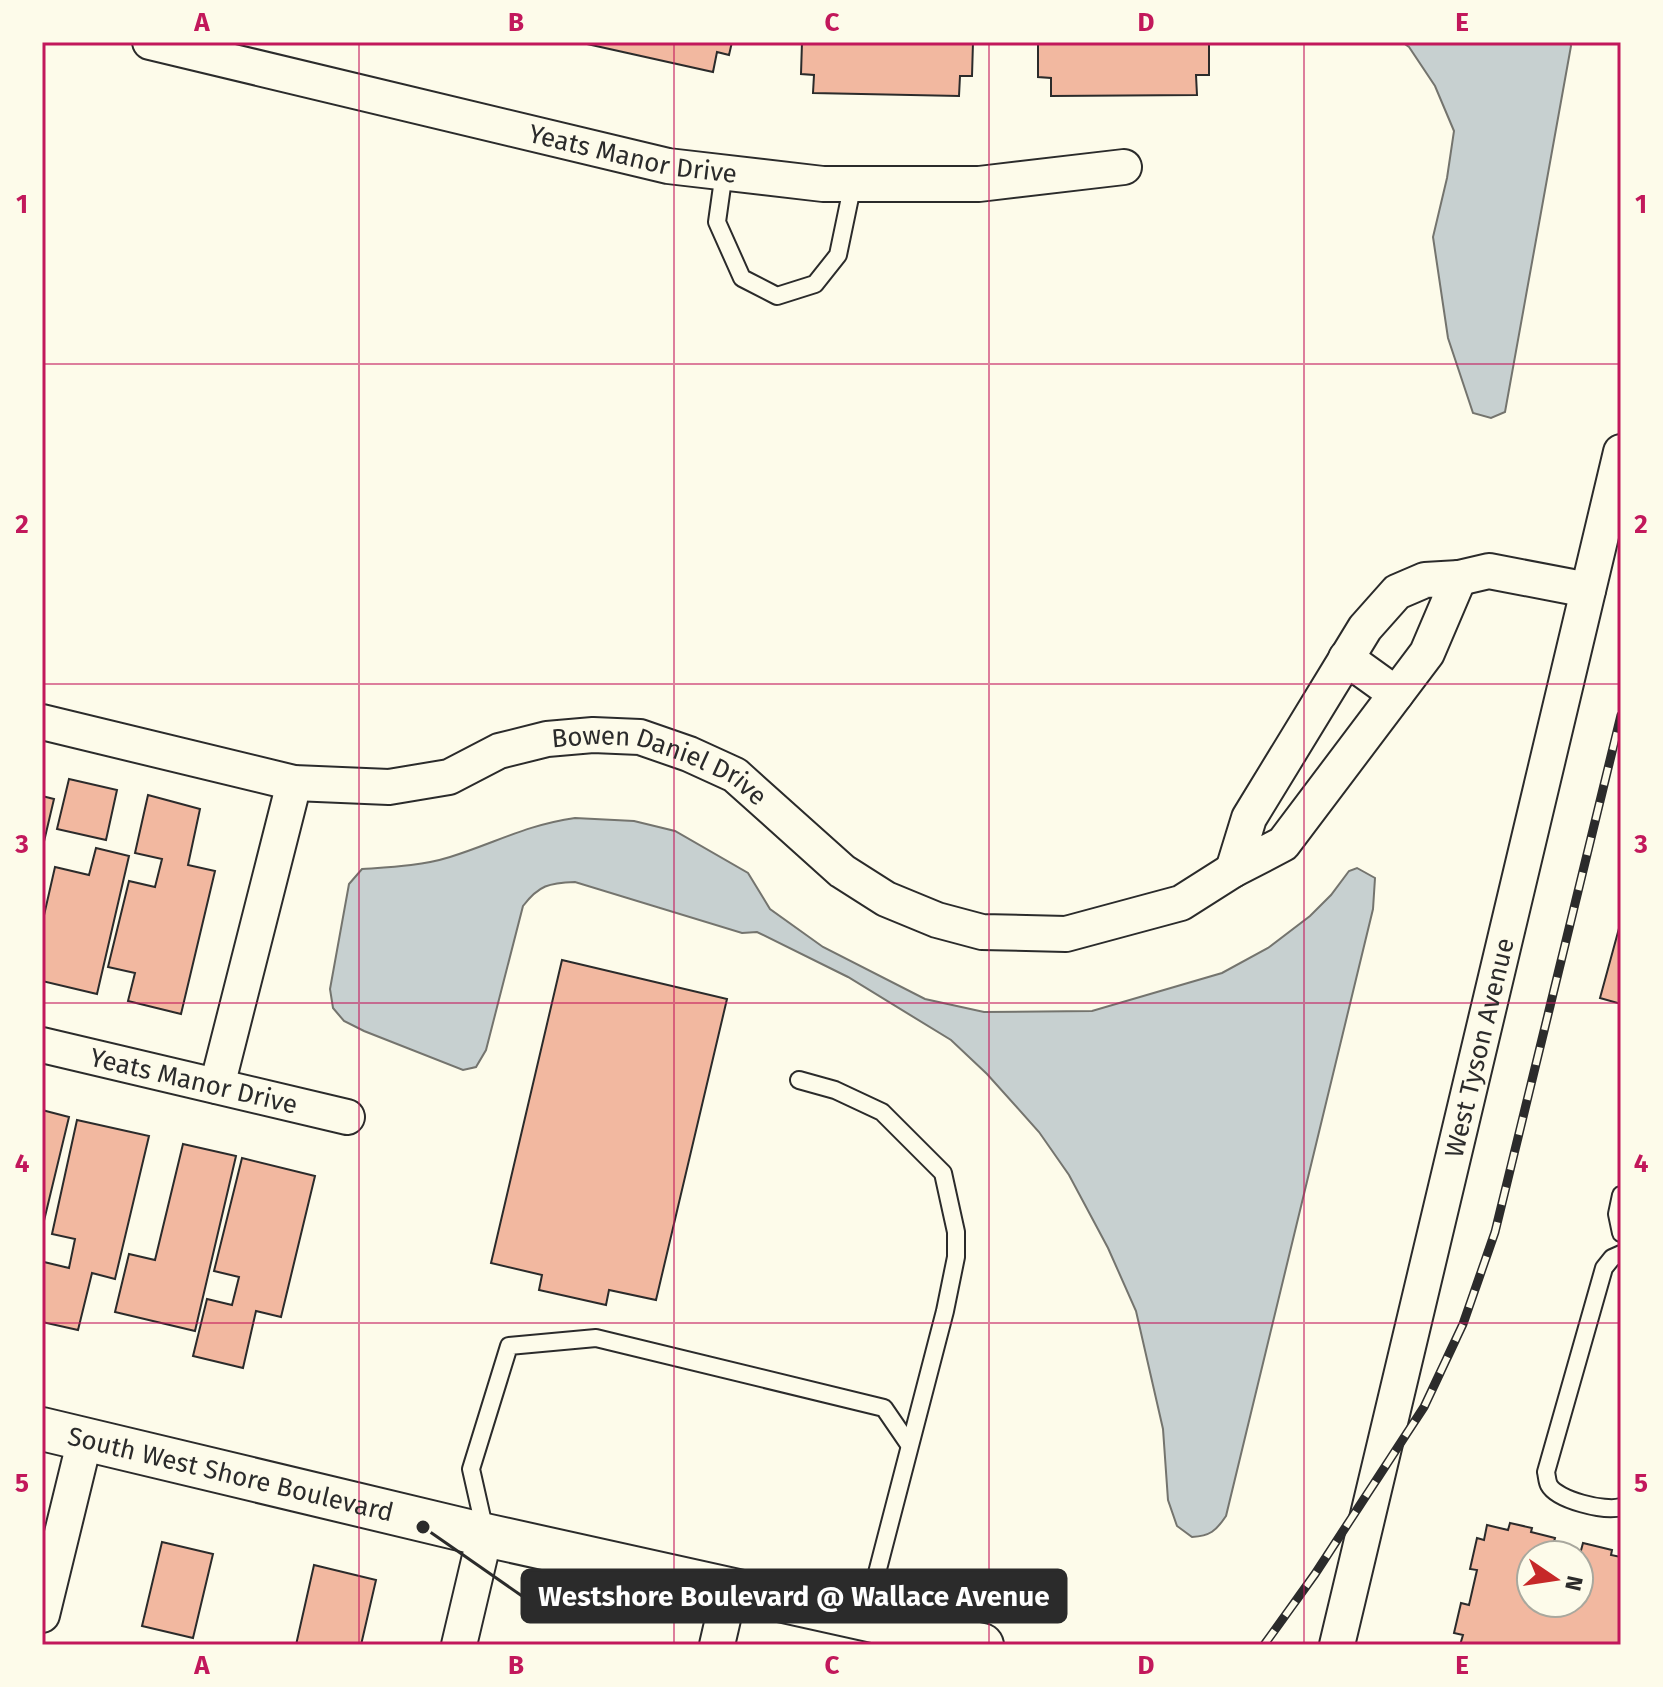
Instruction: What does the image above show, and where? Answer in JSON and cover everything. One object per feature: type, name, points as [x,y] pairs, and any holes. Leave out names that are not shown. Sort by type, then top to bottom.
[{"type":"street","name":"Yeats Manor Drive","points":[[150,42],[668,166],[823,184],[979,184],[1124,167]]},
{"type":"street","name":"West Tyson Avenue","points":[[1337,1645],[1621,452]]},
{"type":"street","points":[[1233,870],[1249,818],[1365,628],[1397,592],[1425,580],[1459,578],[1489,571],[1588,590]]},
{"type":"street","name":"Bowen Daniel Drive","points":[[42,722],[294,783],[389,787],[449,777],[499,751],[547,739],[593,735],[640,737],[689,754],[735,775],[842,871],[886,899],[937,920],[982,932],[1066,934],[1181,903],[1233,870],[1283,844],[1427,653],[1459,578]]},
{"type":"street","points":[[1346,658],[1396,694]]},
{"type":"street","points":[[217,1086],[294,783]]},
{"type":"street","name":"Yeats Manor Drive","points":[[42,1045],[347,1117]]},
{"type":"street","name":"South West Shore Boulevard","points":[[42,1429],[485,1535],[982,1645]]},
{"type":"street","points":[[42,1615],[85,1439]]},
{"type":"street","points":[[459,1645],[485,1535]]},
{"type":"street","points":[[717,1645],[730,1589]]},
{"type":"lane","points":[[724,172],[717,222],[742,278],[777,296],[815,284],[838,255],[853,183]]},
{"type":"lane","points":[[799,1080],[835,1090],[882,1112],[943,1173],[956,1232],[956,1257],[945,1311],[908,1443],[865,1619]]},
{"type":"lane","points":[[1621,1195],[1617,1214],[1621,1233]]},
{"type":"lane","points":[[1621,1254],[1612,1258],[1604,1268],[1546,1472],[1549,1484],[1562,1497],[1611,1510],[1621,1507]]},
{"type":"lane","points":[[485,1535],[471,1469],[509,1346],[596,1338],[884,1408],[908,1443]]},
{"type":"shaded area","points":[[1402,42],[1570,42],[1571,46],[1505,412],[1491,418],[1473,413],[1448,338],[1433,237],[1454,131],[1435,86],[1409,47]]},
{"type":"shaded area","points":[[575,818],[634,821],[675,831],[748,873],[770,909],[823,947],[925,999],[984,1012],[1092,1011],[1222,973],[1268,948],[1310,916],[1349,871],[1357,868],[1375,878],[1373,909],[1226,1516],[1216,1529],[1192,1537],[1177,1526],[1168,1500],[1163,1429],[1136,1311],[1108,1248],[1069,1175],[1039,1132],[987,1074],[951,1040],[848,977],[757,932],[742,933],[575,882],[566,882],[540,889],[523,906],[486,1050],[476,1067],[463,1070],[364,1031],[344,1021],[333,1008],[330,989],[349,884],[362,869],[439,860],[526,830]]},
{"type":"building","points":[[578,42],[732,42],[729,55],[717,52],[713,72]]},
{"type":"building","points":[[802,42],[973,42],[972,76],[960,76],[959,96],[813,93],[814,75],[801,74]]},
{"type":"building","points":[[1038,42],[1209,42],[1209,75],[1196,75],[1197,95],[1051,96],[1051,78],[1038,77]]},
{"type":"building","points":[[69,779],[117,790],[106,840],[57,829]]},
{"type":"building","points":[[148,795],[200,809],[188,865],[215,871],[181,1014],[128,1001],[135,973],[108,967],[129,881],[155,887],[162,859],[135,853]]},
{"type":"building","points":[[42,796],[54,799],[42,850]]},
{"type":"building","points":[[96,848],[129,856],[97,994],[42,981],[42,924],[55,867],[89,875]]},
{"type":"building","points":[[1621,921],[1621,1004],[1600,998]]},
{"type":"building","points":[[562,960],[727,999],[656,1300],[609,1290],[606,1305],[539,1290],[542,1275],[491,1263]]},
{"type":"building","points":[[42,1110],[69,1117],[42,1229]]},
{"type":"building","points":[[77,1120],[149,1136],[115,1279],[92,1273],[78,1330],[42,1322],[44,1262],[69,1268],[75,1239],[52,1234]]},
{"type":"building","points":[[183,1144],[236,1156],[195,1331],[115,1312],[129,1254],[155,1260]]},
{"type":"building","points":[[242,1158],[315,1176],[281,1317],[256,1311],[243,1368],[193,1356],[207,1299],[232,1305],[239,1277],[214,1271]]},
{"type":"building","points":[[1510,1523],[1555,1538],[1515,1539],[1515,1619],[1595,1619],[1595,1546],[1612,1550],[1611,1555],[1621,1557],[1621,1645],[1460,1645],[1463,1635],[1454,1633],[1461,1603],[1469,1605],[1477,1570],[1470,1569],[1477,1538],[1484,1540],[1487,1525],[1508,1530]]},
{"type":"building","points":[[162,1542],[213,1554],[193,1638],[142,1626]]},
{"type":"building","points":[[314,1565],[376,1580],[361,1645],[296,1645]]},
{"type":"railway","points":[[1264,1645],[1315,1574],[1424,1407],[1463,1324],[1495,1232],[1621,715]]},
{"type":"place","name":"Westshore Boulevard @ Wallace Avenue","points":[[423,1527]]}]
